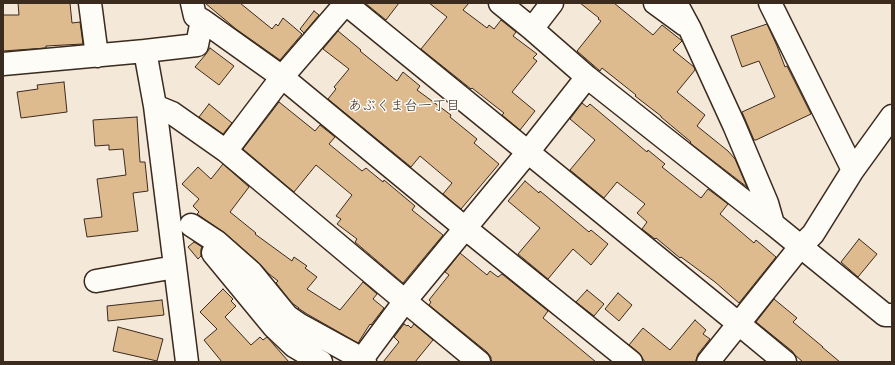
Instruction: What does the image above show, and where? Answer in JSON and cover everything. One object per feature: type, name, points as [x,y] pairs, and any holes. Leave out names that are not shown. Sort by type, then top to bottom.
[{"type":"street","points":[[90,3],[97,56]]},
{"type":"street","points":[[226,151],[282,78],[345,3],[785,362]]},
{"type":"street","points":[[500,3],[587,77],[773,224],[885,315],[892,315]]},
{"type":"street","points":[[532,29],[552,3]]},
{"type":"street","points":[[655,3],[690,29]]},
{"type":"street","points":[[676,3],[690,29],[734,126],[767,203],[773,224]]},
{"type":"street","points":[[770,3],[853,170]]},
{"type":"street","points":[[3,64],[97,56],[197,45],[197,11]]},
{"type":"street","points":[[197,11],[282,78],[631,362]]},
{"type":"street","points":[[145,51],[155,106],[187,362]]},
{"type":"street","points":[[321,362],[294,346],[274,327],[191,225],[217,242],[251,272],[287,316],[300,325],[363,360],[405,301],[528,152],[587,77]]},
{"type":"street","points":[[155,106],[172,113],[226,151],[479,362]]},
{"type":"street","points":[[708,362],[812,234],[853,170],[892,116]]},
{"type":"street","points":[[96,281],[175,267]]},
{"type":"building","points":[[18,3],[70,3],[72,23],[80,22],[83,44],[46,46],[46,48],[3,51],[3,15],[19,15]]},
{"type":"building","points":[[205,3],[240,3],[272,29],[276,24],[278,26],[283,18],[302,34],[280,60],[236,29]]},
{"type":"building","points":[[365,3],[399,3],[386,20]]},
{"type":"building","points":[[429,3],[469,3],[463,10],[487,28],[489,25],[494,29],[501,20],[516,32],[513,36],[537,54],[533,58],[537,61],[512,92],[535,111],[520,130],[502,115],[504,113],[421,49],[447,17]]},
{"type":"building","points":[[580,3],[614,3],[653,35],[662,25],[682,41],[673,50],[694,67],[695,70],[677,92],[705,115],[697,126],[728,151],[735,159],[747,187],[690,143],[691,142],[661,116],[635,96],[636,95],[602,68],[600,71],[577,51],[601,21]]},
{"type":"building","points":[[314,11],[319,15],[304,33],[300,29]]},
{"type":"building","points":[[767,24],[785,67],[787,66],[811,114],[754,140],[742,112],[775,97],[759,61],[742,67],[731,36]]},
{"type":"building","points":[[338,31],[397,81],[403,72],[420,86],[417,90],[451,115],[450,117],[477,139],[474,143],[499,164],[461,209],[443,194],[452,183],[420,156],[411,167],[328,99],[336,89],[334,87],[349,69],[323,49]]},
{"type":"building","points":[[210,48],[234,66],[219,85],[195,67]]},
{"type":"building","points":[[64,82],[67,112],[21,118],[17,92],[38,89],[37,85]]},
{"type":"building","points":[[279,102],[315,131],[320,125],[335,137],[329,144],[362,171],[366,168],[383,182],[384,180],[415,206],[412,210],[443,235],[403,283],[355,242],[357,239],[337,224],[341,219],[336,216],[352,195],[316,165],[294,192],[243,149]]},
{"type":"building","points":[[582,103],[587,107],[590,104],[647,152],[648,150],[665,164],[662,167],[701,198],[708,189],[728,204],[720,214],[754,243],[756,240],[776,257],[739,303],[715,282],[642,229],[647,222],[637,213],[645,204],[617,182],[604,198],[570,170],[595,140],[570,119]]},
{"type":"building","points":[[209,104],[232,123],[223,134],[199,117]]},
{"type":"building","points":[[137,117],[140,162],[145,162],[148,191],[133,193],[138,231],[87,237],[84,219],[102,217],[97,179],[126,175],[123,149],[109,150],[109,145],[95,146],[93,120]]},
{"type":"building","points":[[223,164],[249,187],[230,212],[256,233],[255,234],[292,261],[294,257],[307,266],[305,268],[317,277],[307,289],[340,310],[363,282],[377,294],[373,299],[384,308],[371,325],[370,324],[358,343],[298,308],[292,303],[276,283],[278,281],[259,263],[225,233],[197,214],[199,212],[193,206],[199,199],[182,184],[198,167],[211,179]]},
{"type":"building","points":[[525,181],[539,193],[540,191],[589,232],[591,230],[608,244],[591,265],[573,249],[548,279],[518,254],[540,228],[508,201]]},
{"type":"building","points":[[859,239],[877,254],[858,277],[841,262]]},
{"type":"building","points":[[194,242],[202,247],[201,256],[198,259],[188,247]]},
{"type":"building","points":[[460,253],[487,275],[490,271],[498,277],[502,274],[548,311],[543,318],[596,362],[493,362],[487,352],[429,305],[431,302],[429,300],[449,275],[445,272]]},
{"type":"building","points":[[223,289],[233,299],[231,301],[236,306],[225,317],[251,345],[260,337],[263,340],[267,337],[289,362],[222,362],[204,340],[217,329],[200,312]]},
{"type":"building","points":[[587,290],[604,304],[594,316],[576,302]]},
{"type":"building","points":[[618,293],[632,305],[619,321],[605,309]]},
{"type":"building","points":[[774,299],[797,318],[793,322],[840,362],[803,362],[792,351],[756,322]]},
{"type":"building","points":[[162,300],[164,315],[108,321],[107,306]]},
{"type":"building","points":[[695,320],[706,330],[703,334],[710,339],[698,354],[696,362],[645,362],[639,353],[629,345],[643,328],[670,350]]},
{"type":"building","points":[[404,324],[411,328],[414,324],[433,340],[415,362],[383,362],[399,342],[394,337]]},
{"type":"building","points":[[118,327],[163,339],[157,361],[113,351]]},
{"type":"district","name":"あぶくま台一丁目","points":[[404,106]]}]
